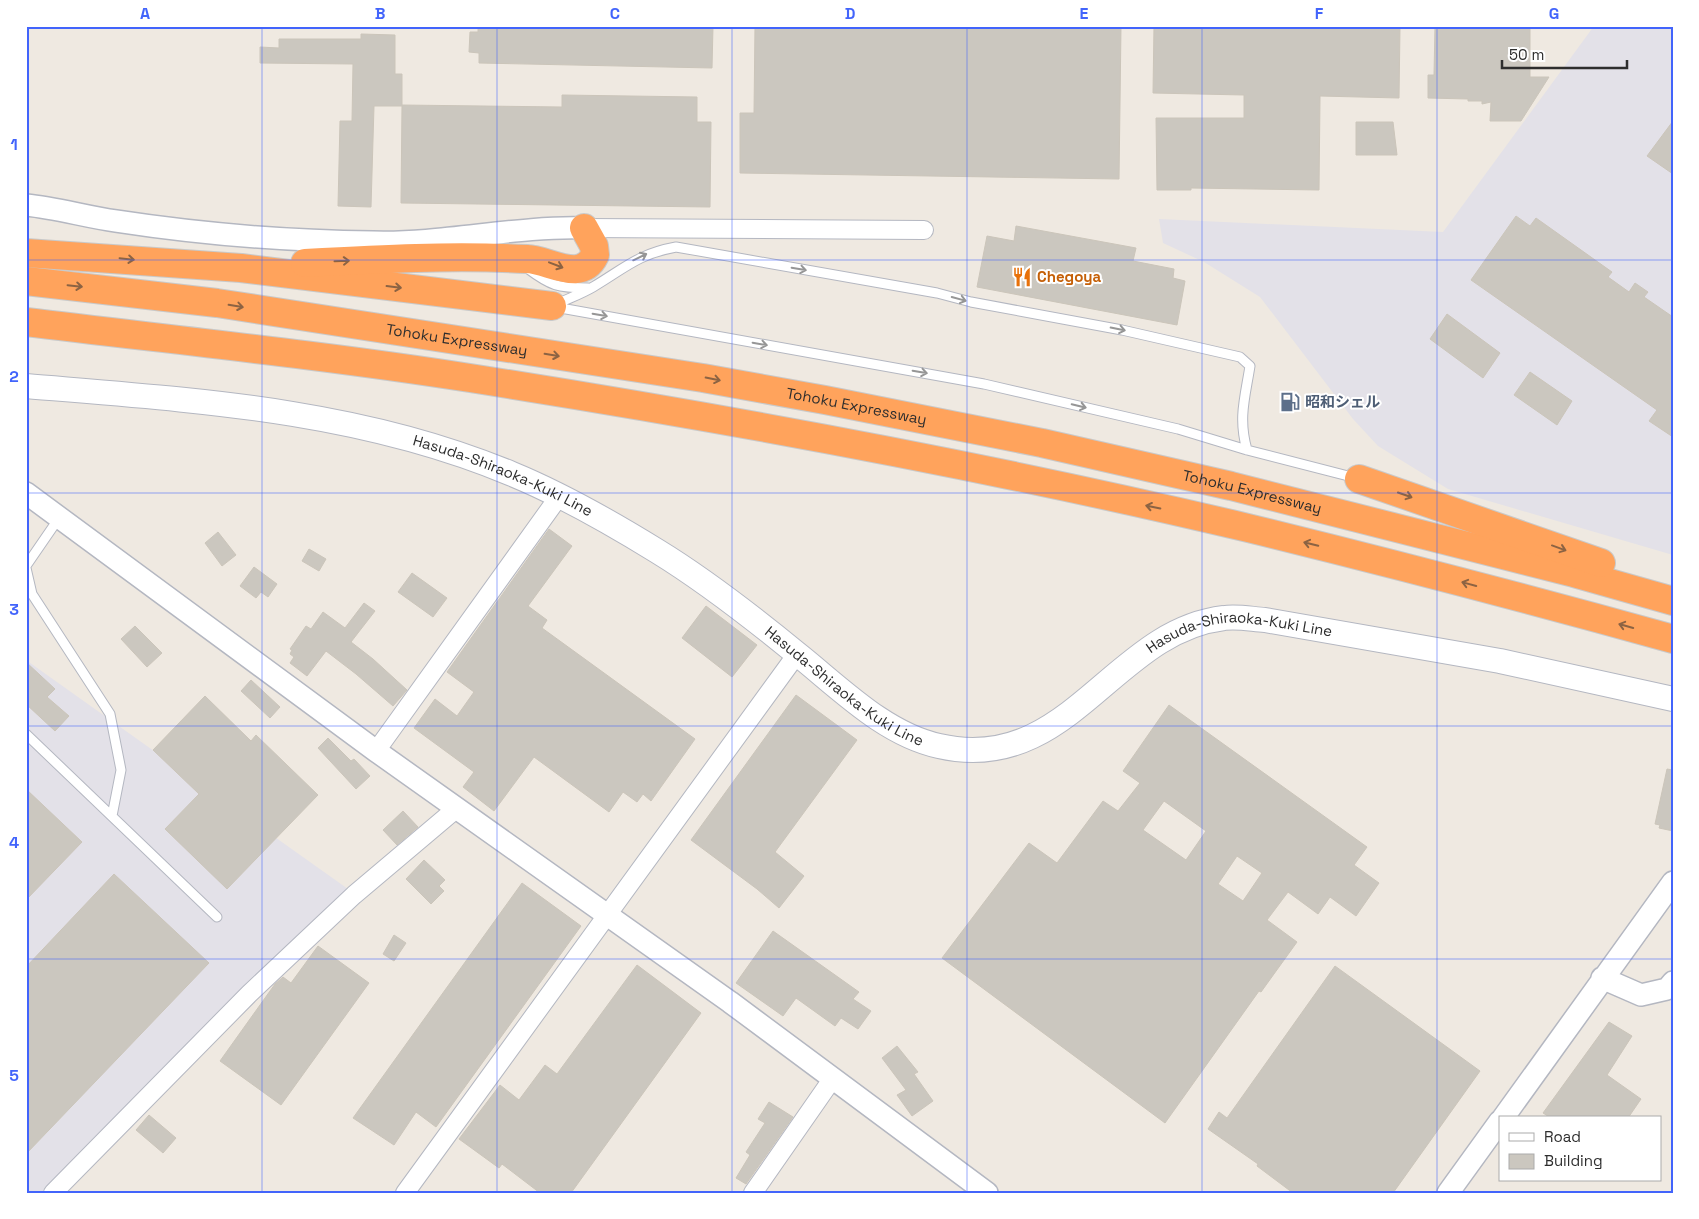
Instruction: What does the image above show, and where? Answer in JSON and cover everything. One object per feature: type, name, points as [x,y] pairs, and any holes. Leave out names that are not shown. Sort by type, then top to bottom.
[{"type":"highway","points":[[241,268],[332,262],[512,258],[537,260],[575,270],[585,267],[592,260],[595,252],[584,228]]},
{"type":"highway","points":[[26,252],[241,268],[552,306]]},
{"type":"highway","name":"Tohoku Expressway","points":[[26,281],[237,306],[703,378],[825,400],[1042,443],[1231,486],[1673,600]]},
{"type":"highway","points":[[26,322],[336,359],[468,378],[699,416],[978,469],[1262,532],[1539,602],[1673,639]]},
{"type":"highway","points":[[1359,479],[1503,528],[1673,590]]},
{"type":"main road","name":"Hasuda-Shiraoka-Kuki Line","points":[[26,386],[204,401],[358,426],[460,454],[560,496],[668,558],[721,595],[798,654],[842,692],[895,727],[935,746],[970,750],[997,749],[1035,737],[1073,710],[1136,658],[1188,628],[1221,618],[1237,617],[1265,620],[1500,661],[1673,699]]},
{"type":"street","points":[[26,205],[115,221],[197,232],[287,240],[385,242],[460,238],[552,227],[924,230]]},
{"type":"street","points":[[26,493],[376,751],[609,915],[896,1123],[987,1193]]},
{"type":"street","points":[[376,751],[560,496]]},
{"type":"street","points":[[405,1193],[798,654]]},
{"type":"street","points":[[60,1191],[249,994],[354,895],[457,808]]},
{"type":"street","points":[[1504,1116],[1673,882]]},
{"type":"street","points":[[1602,978],[1641,995],[1667,989],[1673,982]]},
{"type":"street","points":[[753,1193],[833,1078]]},
{"type":"street","points":[[1448,1193],[1499,1122]]},
{"type":"lane","points":[[552,306],[592,288],[639,257],[676,247],[937,293],[971,302],[1122,330],[1240,357],[1250,366],[1242,421],[1242,430],[1248,450]]},
{"type":"lane","points":[[512,258],[544,281],[563,287],[592,288]]},
{"type":"lane","points":[[552,306],[984,384],[1178,429],[1248,450],[1359,479]]},
{"type":"lane","points":[[59,517],[26,567],[32,594],[110,714],[121,770],[112,816]]},
{"type":"lane","points":[[26,734],[217,917]]},
{"type":"shaded area","points":[[1594,26],[1673,26],[1673,555],[1448,489],[1378,446],[1353,419],[1260,297],[1204,262],[1163,243],[1159,219],[1443,232]]},
{"type":"shaded area","points":[[26,660],[348,889],[43,1193],[26,1193]]},
{"type":"building","points":[[478,26],[713,26],[712,68],[479,63],[479,53],[469,52],[470,32],[478,32]]},
{"type":"building","points":[[755,26],[1121,26],[1119,179],[740,173],[740,113],[754,113]]},
{"type":"building","points":[[1154,26],[1400,26],[1399,98],[1320,96],[1319,190],[1191,188],[1191,190],[1157,190],[1156,118],[1244,118],[1244,95],[1153,93]]},
{"type":"building","points":[[1435,26],[1530,26],[1530,77],[1549,77],[1521,121],[1490,121],[1491,102],[1482,104],[1482,101],[1468,101],[1468,99],[1428,98],[1428,75],[1434,75]]},
{"type":"building","points":[[361,34],[395,35],[395,74],[402,74],[402,105],[562,107],[562,95],[697,97],[697,122],[711,122],[710,207],[401,203],[402,106],[374,106],[371,207],[338,206],[340,121],[352,121],[353,64],[260,63],[260,47],[279,48],[279,39],[361,39]]},
{"type":"building","points":[[1673,121],[1673,174],[1647,156]]},
{"type":"building","points":[[1356,122],[1393,122],[1397,155],[1356,155]]},
{"type":"building","points":[[1516,216],[1530,226],[1536,218],[1612,272],[1608,277],[1629,292],[1635,283],[1648,292],[1644,297],[1673,317],[1673,437],[1649,421],[1657,410],[1471,280]]},
{"type":"building","points":[[1016,226],[1136,248],[1133,261],[1174,269],[1173,278],[1185,281],[1177,325],[977,287],[987,236],[1014,241]]},
{"type":"building","points":[[1447,314],[1500,353],[1483,378],[1430,339]]},
{"type":"building","points":[[1530,372],[1572,401],[1557,425],[1514,395]]},
{"type":"building","points":[[549,529],[572,546],[528,606],[547,620],[542,628],[695,739],[651,801],[643,794],[637,802],[623,792],[609,812],[534,757],[494,811],[463,787],[474,772],[414,728],[435,699],[457,716],[474,692],[447,672]]},
{"type":"building","points":[[218,532],[236,555],[222,566],[205,543]]},
{"type":"building","points":[[309,549],[326,559],[319,571],[302,561]]},
{"type":"building","points":[[254,567],[277,584],[268,597],[261,592],[256,598],[240,586]]},
{"type":"building","points":[[412,573],[447,598],[433,617],[398,592]]},
{"type":"building","points":[[364,603],[375,611],[351,642],[407,690],[393,706],[326,651],[307,676],[290,663],[294,657],[290,654],[292,650],[290,649],[306,626],[311,629],[323,612],[345,628]]},
{"type":"building","points":[[706,606],[757,645],[732,677],[682,638]]},
{"type":"building","points":[[135,626],[162,653],[147,667],[121,639]]},
{"type":"building","points":[[26,662],[55,689],[47,697],[69,716],[55,731],[26,704]]},
{"type":"building","points":[[251,680],[280,707],[270,718],[241,691]]},
{"type":"building","points":[[796,695],[857,740],[775,852],[804,876],[779,908],[757,889],[691,840]]},
{"type":"building","points":[[205,696],[251,741],[256,735],[318,795],[227,889],[165,829],[199,794],[153,750]]},
{"type":"building","points":[[1169,705],[1367,847],[1354,865],[1379,883],[1356,916],[1330,897],[1318,914],[1288,892],[1267,920],[1297,942],[1261,992],[1259,991],[1165,1123],[942,958],[1029,843],[1057,863],[1103,801],[1118,811],[1140,783],[1123,771]],"holes":[[[1164,801],[1206,831],[1186,860],[1143,830]],[[1237,856],[1262,873],[1243,901],[1218,884]]]},
{"type":"building","points":[[328,738],[351,761],[354,759],[370,776],[356,789],[318,748]]},
{"type":"building","points":[[1667,769],[1673,770],[1673,831],[1659,828],[1660,825],[1655,824]]},
{"type":"building","points":[[26,789],[82,842],[26,900]]},
{"type":"building","points":[[403,811],[418,827],[397,845],[383,830]]},
{"type":"building","points":[[424,860],[445,880],[439,886],[444,891],[431,904],[406,879]]},
{"type":"building","points":[[114,874],[209,963],[26,1154],[26,967]]},
{"type":"building","points":[[522,883],[581,926],[436,1127],[416,1112],[394,1145],[353,1118]]},
{"type":"building","points":[[773,931],[859,992],[853,999],[871,1011],[858,1029],[841,1018],[835,1026],[796,998],[783,1016],[736,983]]},
{"type":"building","points":[[394,935],[406,943],[394,961],[383,954]]},
{"type":"building","points":[[318,946],[369,983],[281,1105],[220,1061],[275,984],[283,977],[291,983]]},
{"type":"building","points":[[637,965],[701,1013],[571,1193],[540,1193],[502,1164],[499,1168],[459,1139],[500,1085],[519,1100],[545,1065],[557,1074]]},
{"type":"building","points":[[1335,966],[1480,1071],[1393,1193],[1293,1193],[1257,1166],[1258,1164],[1208,1129],[1219,1112],[1227,1118]]},
{"type":"building","points":[[1609,1022],[1632,1036],[1607,1075],[1641,1099],[1629,1116],[1548,1116],[1543,1113]]},
{"type":"building","points":[[897,1046],[918,1072],[914,1074],[933,1101],[912,1116],[897,1095],[906,1090],[882,1058]]},
{"type":"building","points":[[769,1102],[793,1117],[746,1184],[736,1178],[750,1155],[746,1152],[765,1123],[758,1119]]},
{"type":"building","points":[[149,1115],[176,1138],[163,1153],[136,1130]]},
{"type":"place","name":"Chegoya","points":[[1022,277]]},
{"type":"place","name":"昭和シェル","points":[[1290,402]]}]
